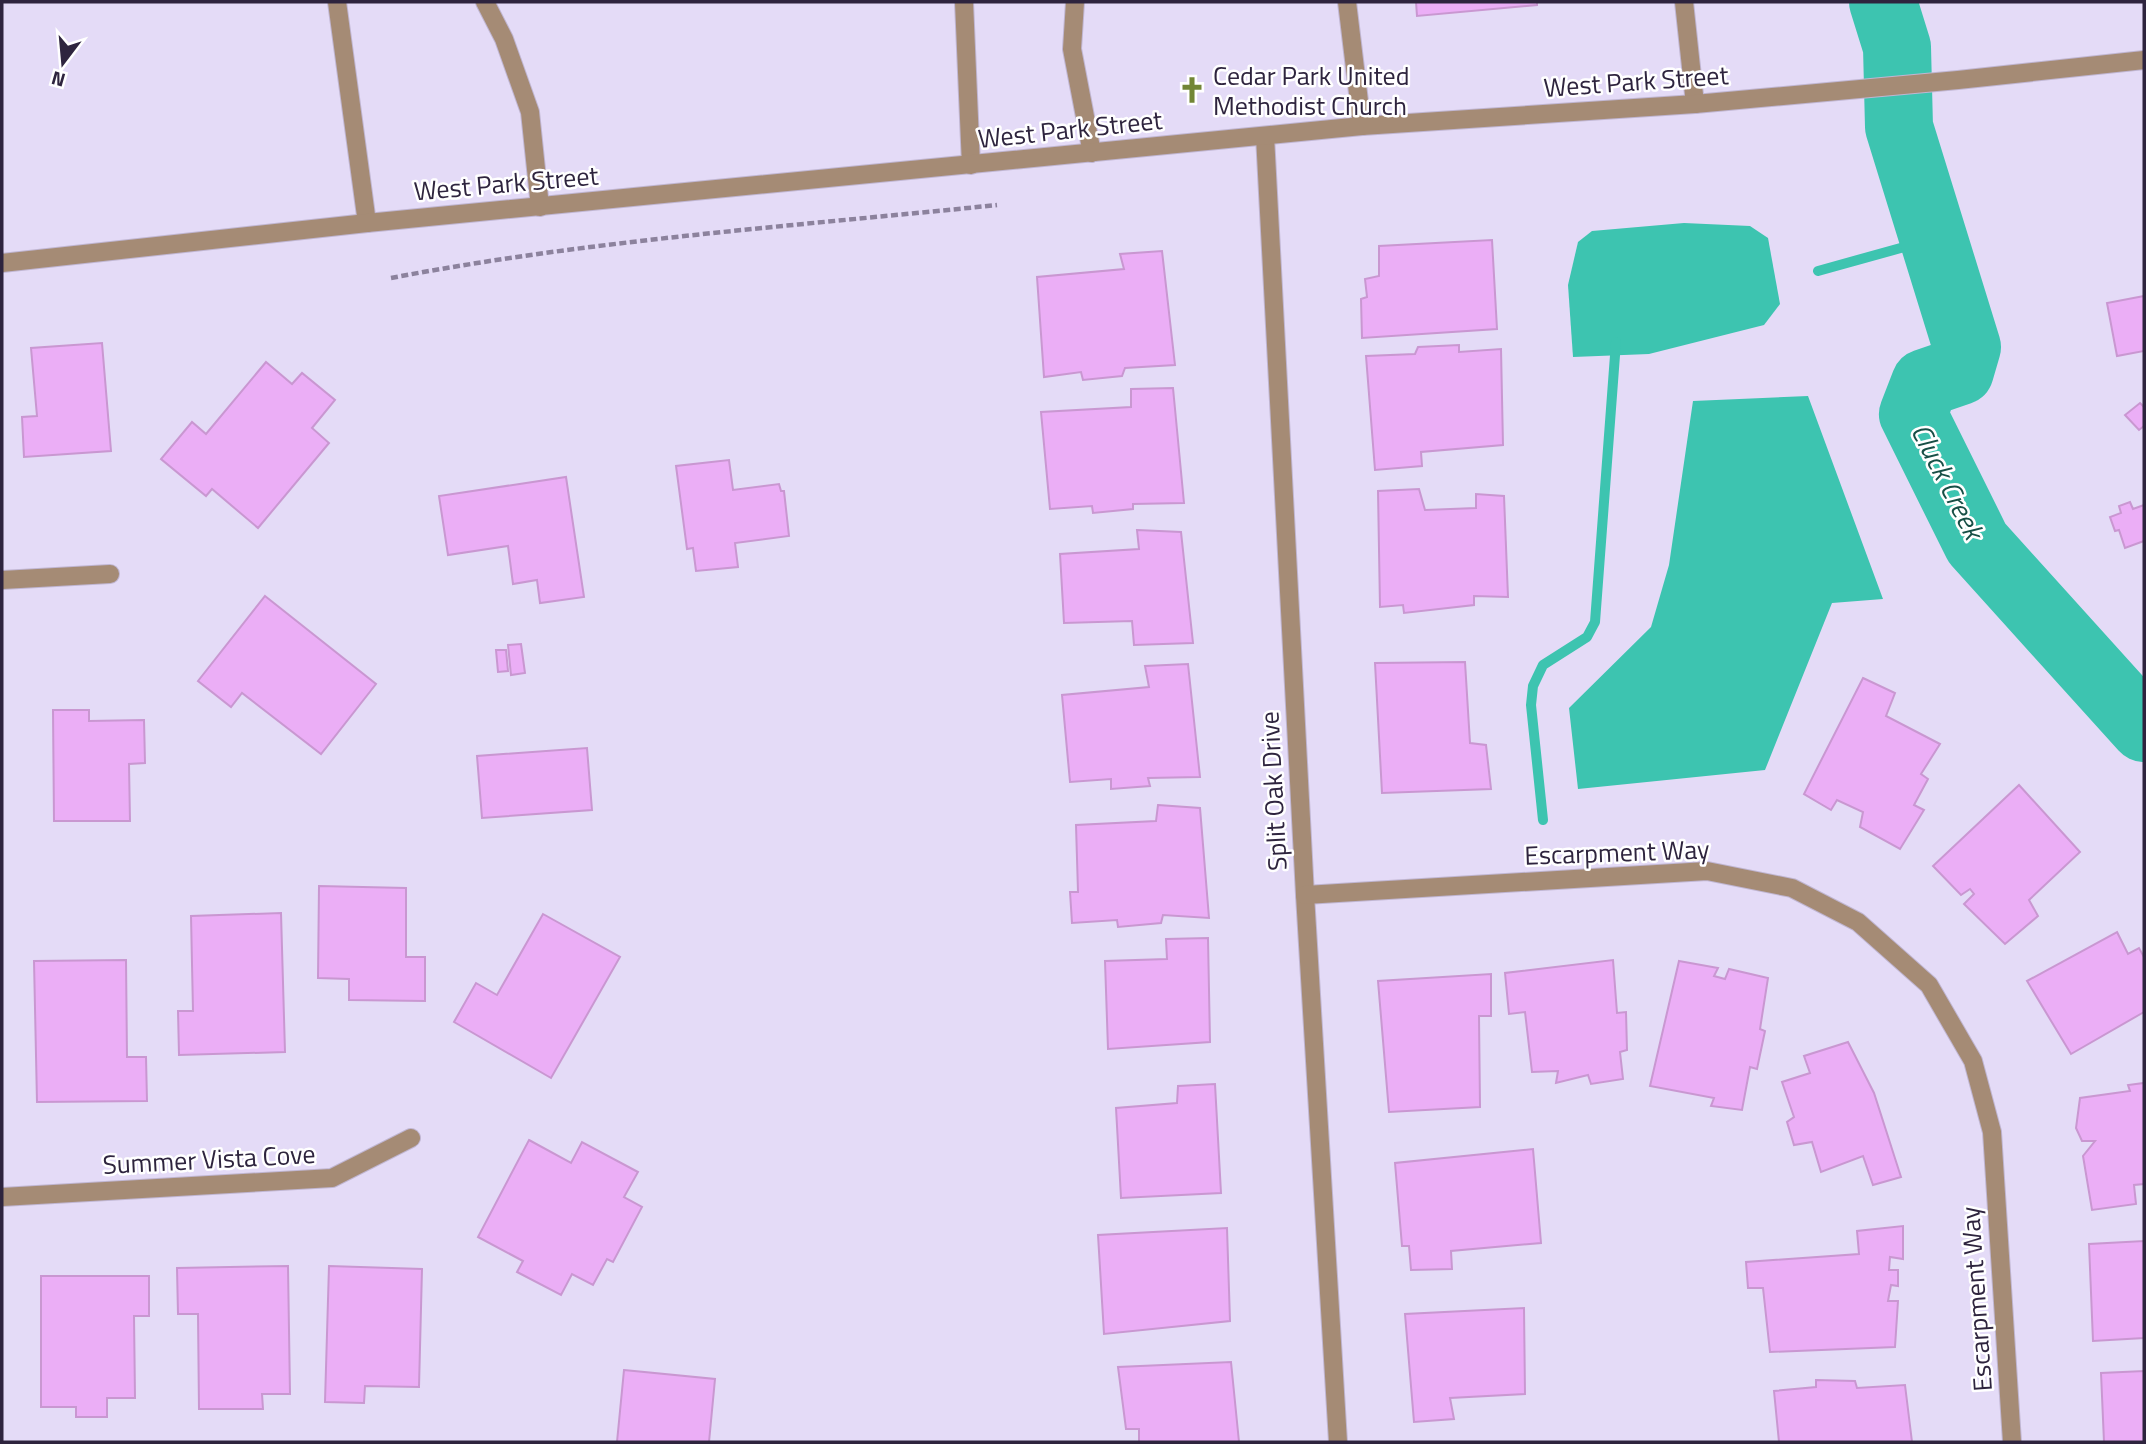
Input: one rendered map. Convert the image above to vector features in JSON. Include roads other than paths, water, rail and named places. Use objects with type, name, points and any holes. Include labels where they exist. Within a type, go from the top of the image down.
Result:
[{"type":"street","points":[[337,2],[367,223]]},
{"type":"street","points":[[485,2],[504,39],[530,112],[540,207]]},
{"type":"street","points":[[964,2],[971,165]]},
{"type":"street","points":[[1075,2],[1072,49],[1092,153]]},
{"type":"street","points":[[1347,2],[1362,126]]},
{"type":"street","points":[[1684,2],[1695,104]]},
{"type":"street","name":"West Park Street","points":[[2,263],[367,223],[1362,126],[1695,104],[2144,60]]},
{"type":"street","name":"Split Oak Drive","points":[[1265,136],[1305,895],[1338,1442]]},
{"type":"street","points":[[2,580],[110,574]]},
{"type":"street","name":"Escarpment Way","points":[[1305,895],[1707,871],[1792,888],[1858,922],[1929,985],[1973,1060],[1992,1132],[2012,1442]]},
{"type":"street","name":"Summer Vista Cove","points":[[2,1197],[332,1178],[411,1138]]},
{"type":"waterway","name":"Cluck Creek","points":[[1883,2],[1897,47],[1899,127],[1967,347],[1960,371],[1925,383],[1913,414],[1977,543],[2144,728]]},
{"type":"waterway","points":[[1818,271],[1933,239]]},
{"type":"waterway","points":[[1543,820],[1531,705],[1533,686],[1543,665],[1587,637],[1595,622],[1616,342]]},
{"type":"place","name":"Cedar Park United Methodist Church","points":[[1192,90]]}]
